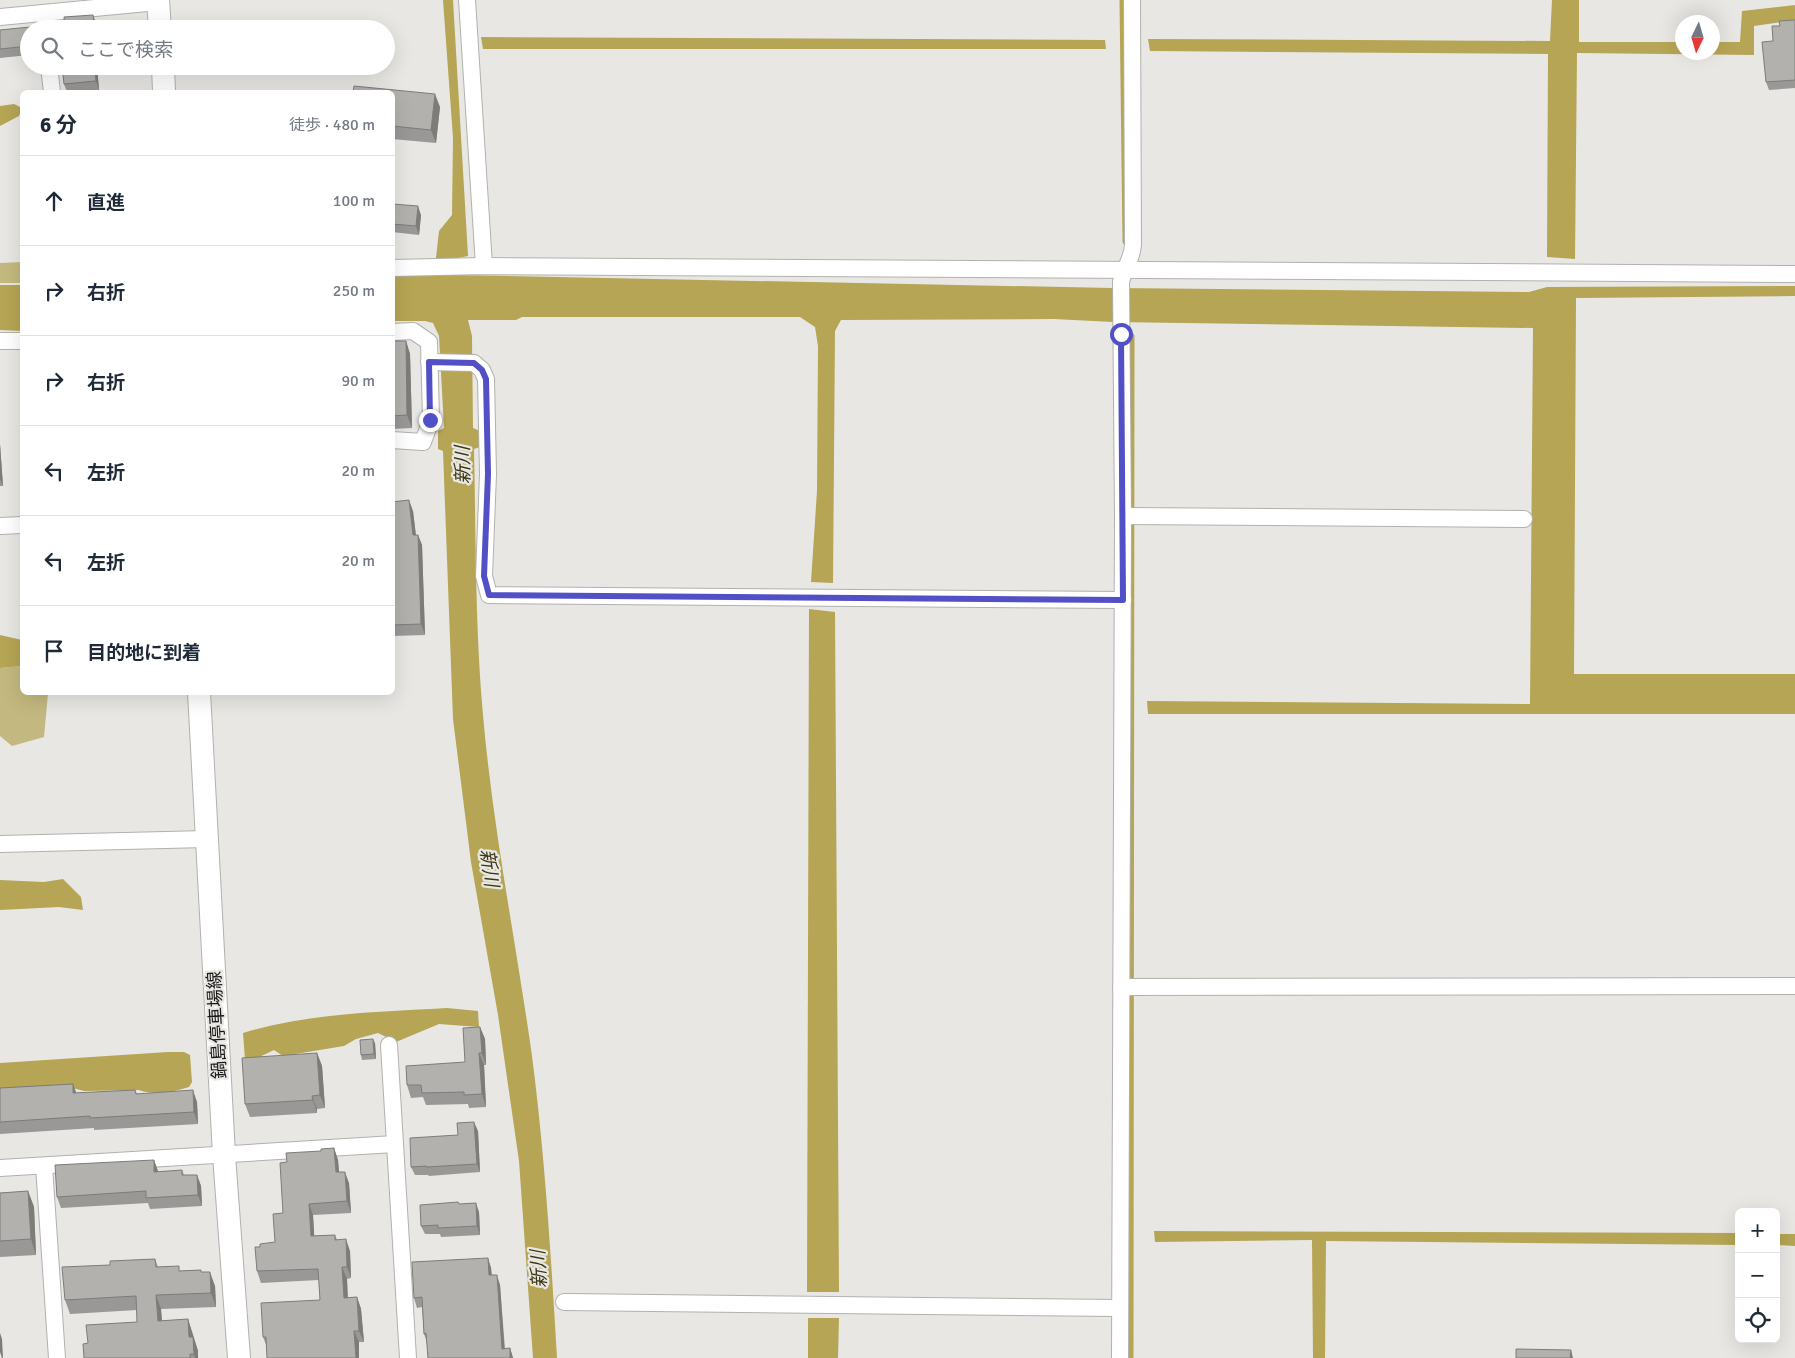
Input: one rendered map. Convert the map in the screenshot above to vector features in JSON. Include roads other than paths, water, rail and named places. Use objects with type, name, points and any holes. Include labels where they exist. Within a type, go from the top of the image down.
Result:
[{"type":"main road","points":[[158,1],[159,20]]},
{"type":"main road","points":[[163,75],[164,90]]},
{"type":"main road","name":"鍋島停車場線","points":[[199,695],[224,1155],[239,1358]]},
{"type":"street","points":[[466,0],[484,266]]},
{"type":"street","points":[[1120,1358],[1123,600],[1129,516],[1121,334],[1122,276],[1132,258],[1133,245],[1132,0]]},
{"type":"street","points":[[52,20],[158,1]]},
{"type":"street","points":[[0,17],[34,20]]},
{"type":"street","points":[[51,75],[52,90]]},
{"type":"street","points":[[395,268],[484,266],[1122,276],[1795,274]]},
{"type":"street","points":[[395,332],[413,331],[429,342],[433,362],[430,420],[423,442],[395,440]]},
{"type":"street","points":[[0,341],[20,341]]},
{"type":"street","points":[[433,362],[474,363],[482,370],[486,379],[488,474],[484,576],[489,595],[1123,600]]},
{"type":"street","points":[[1129,516],[1524,518]]},
{"type":"street","points":[[0,526],[20,525]]},
{"type":"street","points":[[0,844],[207,839]]},
{"type":"street","points":[[1121,987],[1795,986]]},
{"type":"street","points":[[389,1046],[408,1358]]},
{"type":"street","points":[[0,1168],[395,1144]]},
{"type":"street","points":[[44,1166],[57,1358]]},
{"type":"street","points":[[564,1302],[1120,1308]]},
{"type":"water","points":[[443,0],[453,0],[468,256],[453,259],[436,258],[439,231],[452,215],[453,138]]},
{"type":"water","points":[[1552,0],[1579,0],[1579,42],[1675,42],[1675,54],[1577,53],[1575,259],[1547,257],[1548,54],[1150,51],[1148,39],[1550,41]]},
{"type":"water","points":[[1795,5],[1795,20],[1754,26],[1754,55],[1720,55],[1720,42],[1740,42],[1742,11]]},
{"type":"water","points":[[481,37],[1105,40],[1106,49],[483,49]]},
{"type":"water","points":[[14,104],[20,107],[19,116],[0,126],[0,106]]},
{"type":"water","name":"新川","points":[[453,275],[1113,288],[1529,292],[1547,287],[1795,286],[1795,296],[1576,298],[1574,674],[1795,674],[1795,714],[1148,714],[1147,701],[1530,704],[1533,328],[1113,322],[1054,319],[841,320],[835,331],[833,583],[811,582],[817,491],[818,346],[815,327],[800,317],[522,317],[516,320],[468,320],[472,336],[473,428],[480,431],[480,447],[474,449],[480,682],[487,758],[537,1094],[557,1358],[533,1358],[519,1161],[498,1015],[471,862],[453,719],[443,451],[438,449],[438,431],[444,428],[439,336],[433,323],[425,321],[395,321],[395,276]]},
{"type":"water","points":[[0,285],[20,285],[20,331],[0,330]]},
{"type":"water","points":[[809,609],[835,612],[839,1292],[807,1292]]},
{"type":"water","points":[[0,635],[20,640],[20,666],[0,668]]},
{"type":"water","points":[[63,879],[81,897],[83,910],[59,907],[0,910],[0,880],[44,882]]},
{"type":"water","points":[[447,1008],[478,1011],[479,1027],[439,1024],[396,1042],[378,1033],[356,1039],[344,1046],[283,1056],[274,1050],[251,1061],[245,1060],[243,1033],[268,1026],[344,1014]]},
{"type":"water","points":[[184,1052],[190,1055],[192,1082],[189,1087],[158,1093],[139,1090],[84,1091],[61,1085],[0,1090],[0,1063]]},
{"type":"water","points":[[1154,1231],[1735,1233],[1735,1245],[1326,1241],[1325,1358],[1313,1358],[1312,1240],[1155,1242]]},
{"type":"water","points":[[1780,1234],[1795,1234],[1795,1246],[1780,1245]]},
{"type":"water","points":[[808,1318],[839,1318],[838,1358],[808,1358]]},
{"type":"waterway","points":[[1122,0],[1125,242]]},
{"type":"waterway","points":[[1131,1358],[1132,336]]}]
